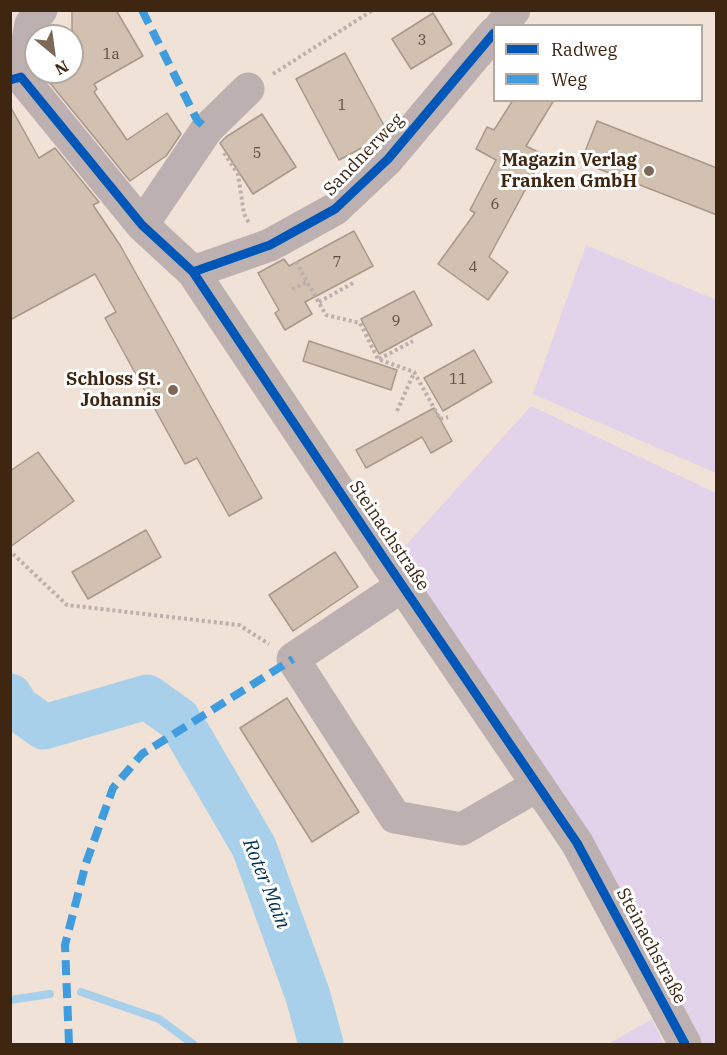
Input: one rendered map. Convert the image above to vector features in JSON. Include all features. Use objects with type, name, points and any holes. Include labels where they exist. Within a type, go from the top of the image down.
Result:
[{"type":"street","points":[[16,79],[31,24],[41,10]]},
{"type":"street","points":[[503,24],[514,10]]},
{"type":"street","name":"Sandnerweg","points":[[193,272],[260,249],[335,209],[388,159],[493,35]]},
{"type":"street","name":"Steinachstraße","points":[[16,79],[142,225],[193,272],[577,843],[685,1044]]},
{"type":"street","points":[[142,225],[207,129],[248,90]]},
{"type":"street","points":[[402,586],[293,659],[395,817],[462,829],[538,785]]},
{"type":"path","points":[[248,90],[373,10]]},
{"type":"path","points":[[207,129],[238,174],[244,214],[260,249]]},
{"type":"path","points":[[292,289],[307,282],[326,315],[360,323],[378,359],[414,372],[440,419],[448,417]]},
{"type":"path","points":[[319,302],[353,283]]},
{"type":"path","points":[[378,359],[413,341]]},
{"type":"path","points":[[398,411],[414,372]]},
{"type":"path","points":[[13,554],[67,605],[239,625],[293,659]]},
{"type":"shaded area","points":[[586,245],[716,300],[716,473],[533,394]]},
{"type":"shaded area","points":[[531,406],[716,493],[716,1044],[697,1044],[399,553]]},
{"type":"shaded area","points":[[652,1019],[664,1044],[608,1044]]},
{"type":"building","points":[[72,10],[116,10],[143,56],[94,84],[97,89],[94,92],[127,140],[167,113],[181,134],[166,156],[130,181],[51,84],[84,84],[84,24],[72,24]]},
{"type":"building","points":[[433,13],[452,44],[411,69],[392,39]]},
{"type":"building","points":[[345,53],[387,131],[382,137],[339,160],[296,79]]},
{"type":"building","points":[[512,102],[553,102],[526,146],[544,155],[489,257],[508,272],[488,300],[438,264],[475,213],[470,210],[496,160],[476,149],[487,127],[494,130]]},
{"type":"building","points":[[10,106],[39,158],[55,148],[99,202],[93,205],[120,245],[262,498],[229,516],[197,458],[185,464],[105,318],[116,312],[95,274],[10,320]]},
{"type":"building","points":[[262,114],[296,167],[253,194],[220,143]]},
{"type":"building","points":[[597,121],[717,168],[717,215],[581,162]]},
{"type":"building","points":[[354,231],[373,266],[305,302],[312,314],[285,330],[275,313],[279,310],[258,273],[284,259],[289,266]]},
{"type":"building","points":[[414,291],[432,325],[379,354],[361,319]]},
{"type":"building","points":[[309,341],[397,370],[391,390],[303,361]]},
{"type":"building","points":[[474,350],[492,382],[443,411],[424,378]]},
{"type":"building","points":[[434,408],[452,441],[431,453],[422,437],[366,468],[356,450]]},
{"type":"building","points":[[38,452],[74,501],[10,547],[10,471]]},
{"type":"building","points":[[146,530],[161,557],[88,599],[72,572]]},
{"type":"building","points":[[335,552],[358,587],[293,631],[269,595]]},
{"type":"building","points":[[287,698],[359,812],[312,842],[240,728]]},
{"type":"waterway","name":"Roter Main","points":[[10,696],[17,708],[44,727],[147,697],[178,719]]},
{"type":"waterway","name":"Roter Main","points":[[188,734],[254,847],[308,996],[321,1044]]},
{"type":"waterway","points":[[81,992],[159,1019],[193,1044]]},
{"type":"waterway","points":[[10,1000],[50,994]]},
{"type":"marked path","points":[[142,10],[197,120],[207,129]]},
{"type":"marked path","points":[[69,1044],[65,945],[86,863],[113,788],[142,754],[293,659]]},
{"type":"cycle path","points":[[193,272],[270,245],[335,209],[388,159],[493,34]]},
{"type":"cycle path","points":[[10,80],[21,77],[142,225],[193,272],[577,843],[685,1044]]},
{"type":"place","name":"Magazin Verlag Franken GmbH","points":[[649,171]]},
{"type":"place","name":"Schloss St. Johannis","points":[[173,390]]}]
